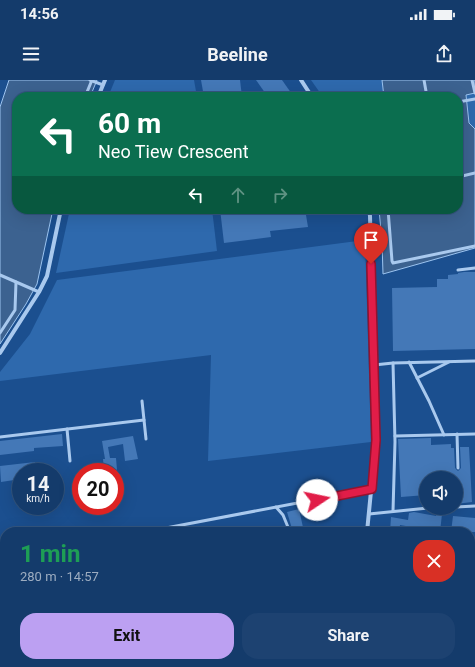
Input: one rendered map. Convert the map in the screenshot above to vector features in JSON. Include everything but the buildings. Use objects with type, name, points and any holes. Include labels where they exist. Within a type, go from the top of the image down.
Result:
[{"type":"street","points":[[100,92],[105,80]]},
{"type":"street","points":[[301,80],[309,92]]},
{"type":"street","points":[[0,353],[39,292],[47,276],[60,214]]},
{"type":"street","points":[[368,527],[376,440],[370,214]]},
{"type":"lane","points":[[87,92],[91,80],[103,85]]},
{"type":"lane","points":[[424,80],[426,92]]},
{"type":"lane","points":[[472,80],[475,93]]},
{"type":"lane","points":[[463,101],[475,99]]},
{"type":"lane","points":[[463,176],[475,173]]},
{"type":"lane","points":[[388,214],[393,263],[475,246]]},
{"type":"lane","points":[[458,270],[475,268]]},
{"type":"lane","points":[[0,275],[39,292]]},
{"type":"lane","points":[[0,333],[15,310],[16,282]]},
{"type":"lane","points":[[417,378],[450,361]]},
{"type":"lane","points":[[374,365],[409,362],[475,361]]},
{"type":"lane","points":[[409,362],[444,435]]},
{"type":"lane","points":[[393,363],[395,436],[393,512]]},
{"type":"lane","points":[[142,401],[146,439]]},
{"type":"lane","points":[[0,437],[144,420]]},
{"type":"lane","points":[[67,429],[70,461]]},
{"type":"lane","points":[[457,434],[458,468]]},
{"type":"lane","points":[[395,436],[475,434]]},
{"type":"lane","points":[[176,527],[372,489]]},
{"type":"lane","points":[[463,507],[475,506]]},
{"type":"lane","points":[[276,507],[283,515],[288,527]]},
{"type":"lane","points":[[369,514],[419,509]]},
{"type":"shaded area","points":[[9,80],[97,80],[92,92],[12,92],[12,214],[52,214],[37,284],[0,344],[0,107]]},
{"type":"shaded area","points":[[115,80],[194,80],[196,92],[110,92]]},
{"type":"shaded area","points":[[311,80],[382,80],[383,92],[319,92]]},
{"type":"shaded area","points":[[382,80],[475,80],[475,93],[466,95],[469,123],[475,129],[475,248],[383,274],[379,214],[463,214],[463,92],[383,92]]},
{"type":"shaded area","points":[[475,93],[475,129],[469,123],[466,94]]},
{"type":"shaded area","points":[[69,214],[213,214],[217,251],[56,273]]},
{"type":"shaded area","points":[[365,240],[371,442],[208,461],[211,355],[0,381],[0,372],[30,334],[57,280]]},
{"type":"route","points":[[317,500],[372,489],[376,440],[371,264]]}]
